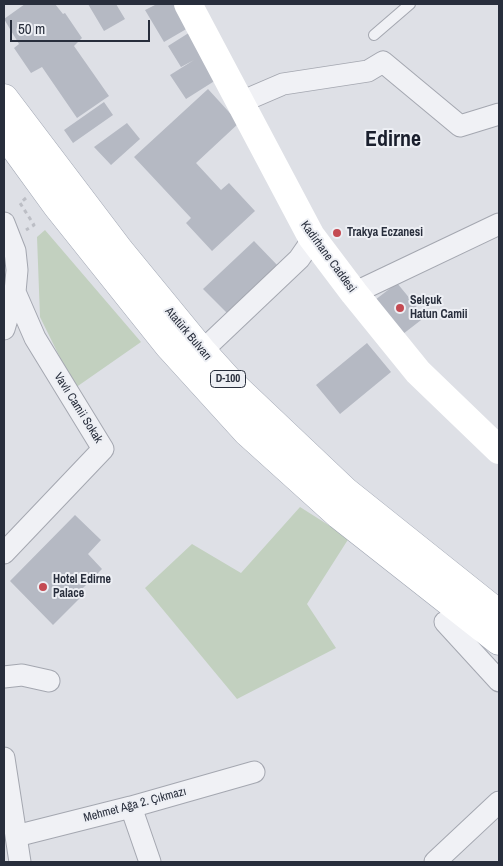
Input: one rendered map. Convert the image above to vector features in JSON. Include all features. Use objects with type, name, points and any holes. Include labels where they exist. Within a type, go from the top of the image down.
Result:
[{"type":"main road","name":"Kadirhane Caddesi","points":[[188,4],[311,236],[354,294],[418,372],[499,450]]},
{"type":"main road","name":"Atatürk Bulvarı","points":[[4,98],[120,251],[202,351],[231,383],[312,462],[345,491],[499,614]]},
{"type":"main road","name":"Atatürk Bulvarı","points":[[4,132],[57,206],[168,345],[226,410],[302,483],[339,515],[499,641]]},
{"type":"street","points":[[240,102],[283,84],[368,71],[383,62],[460,126],[499,114]]},
{"type":"street","points":[[4,223],[15,250],[15,292],[4,329]]},
{"type":"street","points":[[354,294],[499,224]]},
{"type":"street","points":[[202,351],[299,259],[308,246],[311,236]]},
{"type":"street","name":"Vavlı Camii Sokak","points":[[4,553],[103,449],[36,338],[15,292]]},
{"type":"street","points":[[445,622],[499,681]]},
{"type":"street","points":[[4,677],[22,675],[48,681]]},
{"type":"street","points":[[4,758],[20,862]]},
{"type":"street","name":"Mehmet Ağa 2. Çıkmazı","points":[[16,836],[132,807],[254,772]]},
{"type":"street","points":[[435,862],[499,802]]},
{"type":"street","points":[[132,807],[150,862]]},
{"type":"lane","points":[[374,35],[410,4]]},
{"type":"green space","points":[[45,230],[141,342],[75,388],[40,317],[37,237]]},
{"type":"green space","points":[[300,507],[349,538],[307,604],[336,648],[237,699],[145,588],[192,544],[241,573]]},
{"type":"building","points":[[25,4],[55,4],[63,14],[65,13],[82,38],[74,46],[109,96],[77,118],[42,67],[31,73],[14,48],[19,44],[4,19]]},
{"type":"building","points":[[88,4],[116,4],[125,19],[104,31]]},
{"type":"building","points":[[157,4],[183,4],[195,24],[164,42],[145,10]]},
{"type":"building","points":[[195,29],[224,75],[186,99],[170,75],[194,60],[181,67],[168,46]]},
{"type":"building","points":[[208,89],[239,123],[196,163],[221,190],[229,183],[255,211],[212,251],[186,223],[191,218],[134,157]]},
{"type":"building","points":[[104,102],[113,115],[73,143],[64,130]]},
{"type":"building","points":[[127,123],[140,139],[111,165],[94,147]]},
{"type":"building","points":[[254,241],[279,267],[229,315],[203,289]]},
{"type":"building","name":"Selçuk Hatun Camii","points":[[397,283],[425,317],[403,334],[375,300]]},
{"type":"building","points":[[367,343],[391,372],[340,414],[316,385]]},
{"type":"building","points":[[75,515],[101,540],[88,554],[102,569],[78,593],[81,597],[53,625],[10,581]]},
{"type":"place","name":"Trakya Eczanesi","points":[[337,233]]},
{"type":"place","name":"Selçuk Hatun Camii","points":[[400,308]]},
{"type":"place","name":"Hotel Edirne Palace","points":[[43,587]]},
{"type":"district","name":"Edirne","points":[[393,140]]}]
